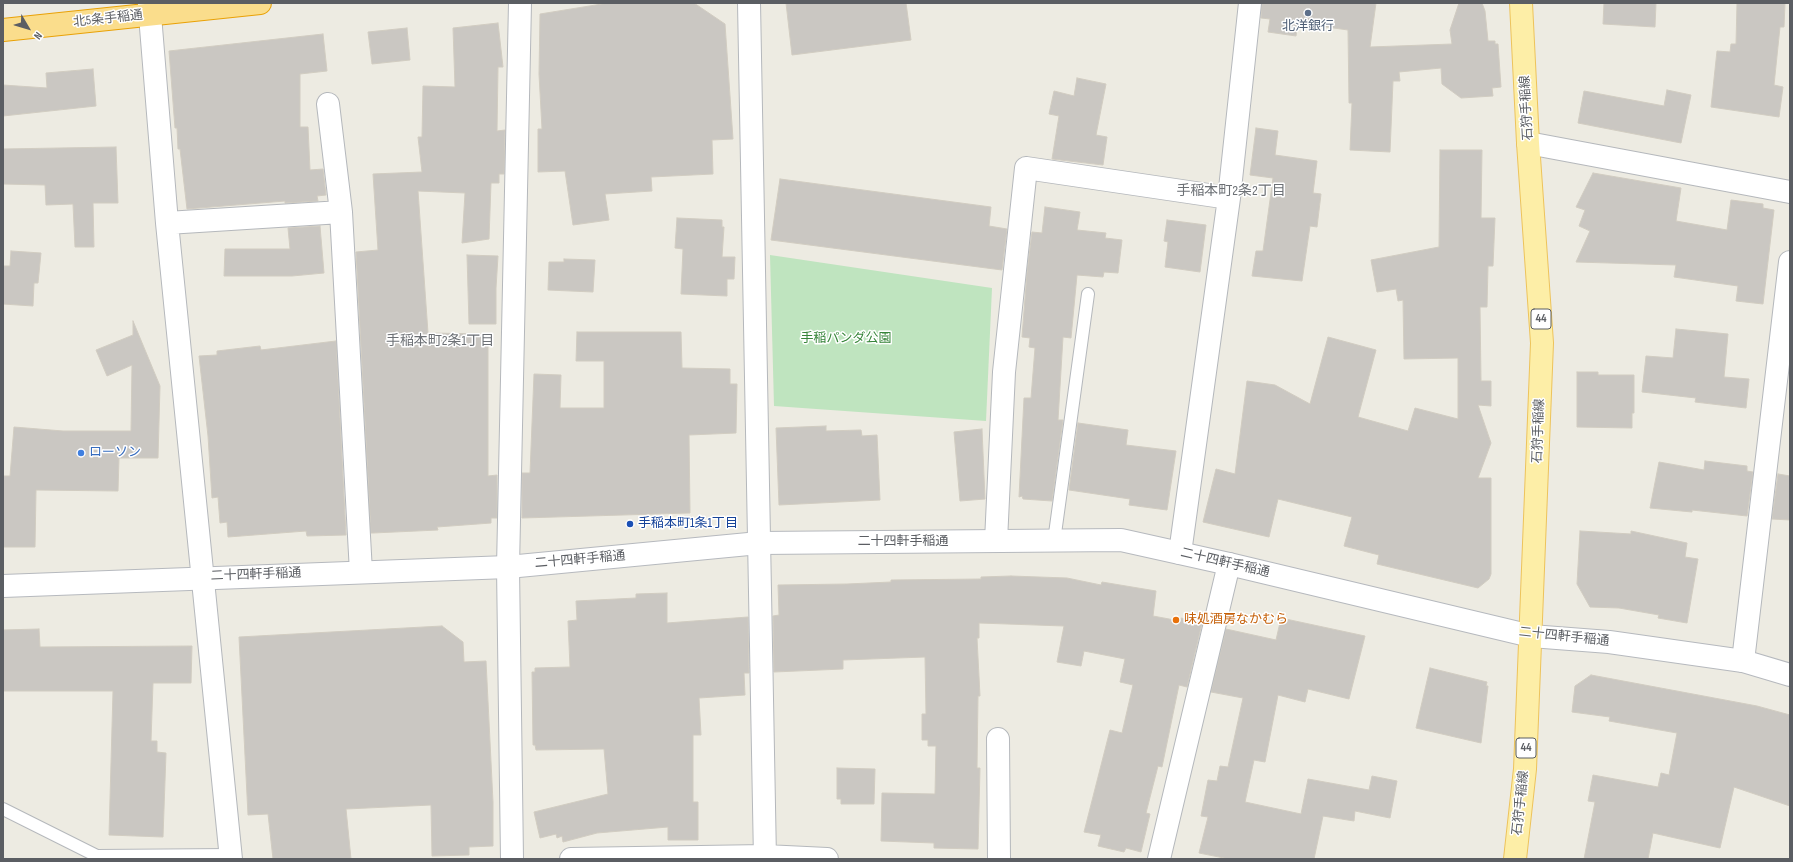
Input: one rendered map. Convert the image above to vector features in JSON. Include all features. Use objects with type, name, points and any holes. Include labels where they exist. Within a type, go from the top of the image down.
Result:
[{"type":"highway","name":"北5条手稲通","points":[[3,30],[150,8],[260,3]]},
{"type":"main road","name":"石狩手稲線","points":[[1515,859],[1524,769],[1531,636],[1542,343],[1528,143],[1521,3]]},
{"type":"street","points":[[512,859],[508,567],[520,3]]},
{"type":"street","points":[[749,3],[765,858]]},
{"type":"street","points":[[1180,553],[1229,198],[1250,3]]},
{"type":"street","points":[[150,8],[166,224],[231,857]]},
{"type":"street","points":[[328,104],[341,212],[361,572]]},
{"type":"street","points":[[1528,143],[1790,192]]},
{"type":"street","points":[[996,541],[1004,372],[1026,168],[1229,198]]},
{"type":"street","points":[[166,224],[341,212]]},
{"type":"street","points":[[1743,661],[1790,262]]},
{"type":"street","name":"二十四軒手稲通","points":[[3,586],[203,577],[508,567],[759,543],[1121,540],[1230,564],[1531,636],[1609,642],[1743,661],[1790,675]]},
{"type":"street","points":[[1159,859],[1230,564]]},
{"type":"street","points":[[998,739],[999,859]]},
{"type":"street","points":[[570,859],[827,859]]},
{"type":"lane","points":[[1054,540],[1088,294]]},
{"type":"lane","points":[[3,810],[96,856],[231,857]]},
{"type":"green space","name":"手稲パンダ公園","points":[[770,255],[992,288],[986,421],[774,406]]},
{"type":"building","points":[[608,3],[694,3],[725,24],[733,139],[712,140],[713,174],[651,177],[652,191],[605,194],[609,220],[573,225],[565,171],[538,172],[538,129],[542,129],[539,74],[540,14]]},
{"type":"building","points":[[786,3],[906,3],[911,40],[792,55]]},
{"type":"building","points":[[1262,3],[1376,3],[1370,47],[1452,44],[1450,30],[1459,3],[1482,3],[1485,11],[1488,41],[1495,41],[1495,44],[1498,44],[1501,87],[1492,88],[1493,96],[1461,98],[1442,84],[1441,68],[1399,72],[1400,81],[1393,81],[1390,152],[1350,150],[1352,103],[1349,103],[1348,30],[1298,23],[1296,36],[1268,32],[1270,19],[1261,18]]},
{"type":"building","points":[[1604,3],[1656,3],[1655,27],[1603,24]]},
{"type":"building","points":[[1737,3],[1785,3],[1784,27],[1780,27],[1774,85],[1783,87],[1779,117],[1711,107],[1717,51],[1730,52],[1731,44],[1736,44]]},
{"type":"building","points":[[498,23],[503,67],[498,67],[497,131],[505,130],[504,174],[499,174],[499,183],[491,183],[489,239],[462,243],[465,193],[418,191],[428,333],[488,334],[488,476],[497,475],[497,518],[491,518],[491,523],[437,527],[438,530],[371,533],[356,252],[378,250],[373,174],[422,172],[418,137],[422,137],[423,86],[455,87],[453,28]]},
{"type":"building","points":[[407,28],[410,60],[372,64],[368,32]]},
{"type":"building","points":[[323,34],[327,71],[300,74],[300,127],[308,127],[310,170],[323,169],[326,195],[317,196],[318,201],[285,203],[285,201],[187,209],[180,149],[178,149],[177,128],[175,128],[169,51]]},
{"type":"building","points":[[93,69],[96,106],[3,116],[3,85],[47,88],[46,73]]},
{"type":"building","points":[[1077,78],[1106,84],[1096,135],[1107,137],[1103,165],[1052,159],[1059,116],[1049,114],[1054,91],[1074,96]]},
{"type":"building","points":[[1667,90],[1691,95],[1681,143],[1578,123],[1584,91],[1664,106]]},
{"type":"building","points":[[1256,128],[1278,131],[1275,155],[1317,161],[1313,193],[1321,194],[1317,227],[1310,226],[1302,281],[1252,276],[1256,251],[1263,251],[1273,178],[1250,175]]},
{"type":"building","points":[[116,147],[118,203],[93,203],[94,247],[75,247],[73,204],[46,205],[45,185],[3,184],[3,149]]},
{"type":"building","points":[[1440,150],[1482,150],[1481,218],[1495,218],[1493,266],[1488,266],[1487,307],[1480,307],[1481,381],[1491,381],[1491,406],[1478,405],[1491,443],[1478,478],[1491,478],[1491,574],[1489,579],[1478,588],[1377,564],[1379,555],[1344,546],[1352,517],[1278,499],[1269,537],[1203,522],[1216,469],[1235,474],[1247,381],[1275,385],[1310,404],[1328,337],[1376,350],[1358,417],[1408,431],[1415,408],[1458,419],[1458,358],[1404,359],[1403,300],[1398,301],[1396,289],[1377,292],[1371,260],[1439,247]]},
{"type":"building","points":[[1593,173],[1681,188],[1676,221],[1727,230],[1731,200],[1763,204],[1763,208],[1774,210],[1763,304],[1736,301],[1738,286],[1674,277],[1676,265],[1576,262],[1590,231],[1579,226],[1585,210],[1576,207]]},
{"type":"building","points":[[780,179],[991,207],[989,226],[1007,229],[1002,270],[771,240]]},
{"type":"building","points":[[1045,207],[1080,212],[1077,230],[1106,233],[1105,238],[1122,240],[1118,273],[1104,272],[1103,277],[1077,275],[1071,338],[1063,337],[1058,420],[1063,420],[1052,501],[1023,499],[1022,496],[1019,497],[1024,398],[1031,398],[1035,348],[1029,347],[1030,338],[1022,337],[1027,273],[1032,232],[1042,233]]},
{"type":"building","points":[[677,218],[722,220],[722,227],[724,227],[722,257],[735,257],[734,279],[727,279],[727,296],[681,294],[683,249],[675,248]]},
{"type":"building","points":[[1167,220],[1206,225],[1200,272],[1165,267],[1168,242],[1164,241]]},
{"type":"building","points":[[320,226],[324,273],[292,276],[224,276],[225,249],[290,249],[288,228]]},
{"type":"building","points":[[11,251],[41,253],[38,283],[34,283],[33,306],[3,304],[3,266],[10,266]]},
{"type":"building","points":[[467,255],[498,256],[496,324],[469,324]]},
{"type":"building","points":[[564,259],[595,260],[593,292],[548,290],[549,262],[564,262]]},
{"type":"building","points":[[133,321],[160,386],[158,458],[119,458],[118,491],[36,490],[35,547],[3,547],[3,476],[10,476],[14,427],[63,431],[131,431],[132,365],[107,376],[96,350],[133,335]]},
{"type":"building","points":[[1676,329],[1728,334],[1724,377],[1749,379],[1746,408],[1695,402],[1696,398],[1642,392],[1646,356],[1673,358]]},
{"type":"building","points":[[577,332],[681,332],[682,368],[730,369],[730,384],[737,384],[736,433],[689,435],[690,513],[522,518],[522,473],[530,473],[534,374],[561,375],[560,408],[604,408],[604,361],[576,361]]},
{"type":"building","points":[[336,341],[346,535],[307,536],[306,531],[228,537],[227,522],[220,523],[218,497],[212,498],[208,436],[199,356],[217,355],[217,351],[260,346],[261,350]]},
{"type":"building","points":[[1577,372],[1598,372],[1598,375],[1634,375],[1634,413],[1632,413],[1632,428],[1577,427]]},
{"type":"building","points":[[1078,423],[1128,430],[1126,445],[1176,451],[1167,510],[1129,505],[1130,499],[1069,490]]},
{"type":"building","points":[[826,426],[826,431],[861,430],[862,436],[877,435],[880,500],[779,505],[776,428]]},
{"type":"building","points":[[982,429],[985,499],[960,501],[954,432]]},
{"type":"building","points":[[1705,461],[1747,466],[1747,471],[1753,472],[1747,516],[1692,510],[1692,512],[1650,508],[1659,462],[1704,470]]},
{"type":"building","points":[[1778,474],[1790,476],[1790,520],[1772,519]]},
{"type":"building","points":[[1580,531],[1631,534],[1631,531],[1687,543],[1685,557],[1698,559],[1687,623],[1658,618],[1659,615],[1619,608],[1590,607],[1577,584]]},
{"type":"building","points":[[1011,576],[1067,578],[1101,585],[1102,582],[1156,591],[1153,616],[1180,621],[1181,618],[1202,623],[1187,687],[1179,685],[1162,767],[1158,766],[1146,813],[1150,814],[1141,852],[1126,848],[1124,852],[1098,846],[1101,835],[1084,832],[1110,730],[1122,733],[1133,685],[1120,682],[1125,659],[1084,651],[1081,666],[1057,662],[1064,626],[979,623],[979,638],[977,638],[980,696],[978,696],[977,768],[980,768],[978,849],[934,848],[934,843],[881,841],[882,793],[935,794],[936,746],[928,746],[928,740],[922,740],[922,714],[926,714],[925,657],[843,660],[843,669],[774,672],[773,616],[779,615],[778,585],[847,584],[891,582],[891,580],[981,579],[981,577]]},
{"type":"building","points":[[667,593],[667,623],[748,617],[749,673],[744,673],[745,695],[699,698],[701,735],[693,735],[693,802],[698,802],[698,840],[668,840],[668,827],[597,833],[563,842],[562,836],[557,838],[556,834],[540,838],[534,812],[608,794],[604,749],[536,750],[535,745],[533,745],[532,672],[535,672],[535,668],[570,667],[568,621],[577,620],[576,601],[636,598],[636,594]]},
{"type":"building","points":[[1281,618],[1365,636],[1349,699],[1308,689],[1305,702],[1278,695],[1265,762],[1254,760],[1245,802],[1301,814],[1308,779],[1369,790],[1372,776],[1397,781],[1390,818],[1355,811],[1354,821],[1323,816],[1314,859],[1229,859],[1199,853],[1208,817],[1201,816],[1208,780],[1217,781],[1220,766],[1228,767],[1243,698],[1211,692],[1226,629],[1276,640]]},
{"type":"building","points":[[442,626],[463,642],[464,662],[486,661],[493,802],[493,846],[469,847],[469,855],[432,856],[431,805],[346,809],[351,859],[273,859],[268,814],[248,815],[239,637]]},
{"type":"building","points":[[39,629],[40,647],[192,646],[191,683],[153,683],[151,741],[157,741],[157,752],[166,753],[163,837],[109,835],[113,691],[3,691],[3,630]]},
{"type":"building","points":[[1430,668],[1487,682],[1486,686],[1488,686],[1481,743],[1416,728]]},
{"type":"building","points":[[1591,675],[1757,706],[1790,715],[1790,806],[1734,787],[1720,848],[1653,833],[1648,859],[1584,859],[1595,802],[1588,801],[1593,775],[1658,787],[1661,773],[1669,775],[1677,733],[1609,721],[1610,717],[1572,712],[1575,686]]},
{"type":"building","points":[[837,768],[875,769],[874,804],[841,804],[841,799],[837,799]]},
{"type":"place","name":"北洋銀行","points":[[1308,13]]},
{"type":"place","name":"ローソン","points":[[81,453]]},
{"type":"place","name":"手稲本町1条1丁目","points":[[630,524]]},
{"type":"place","name":"味処酒房なかむら","points":[[1176,620]]},
{"type":"district","name":"手稲本町2条2丁目","points":[[1231,191]]},
{"type":"district","name":"手稲本町2条1丁目","points":[[440,341]]}]
